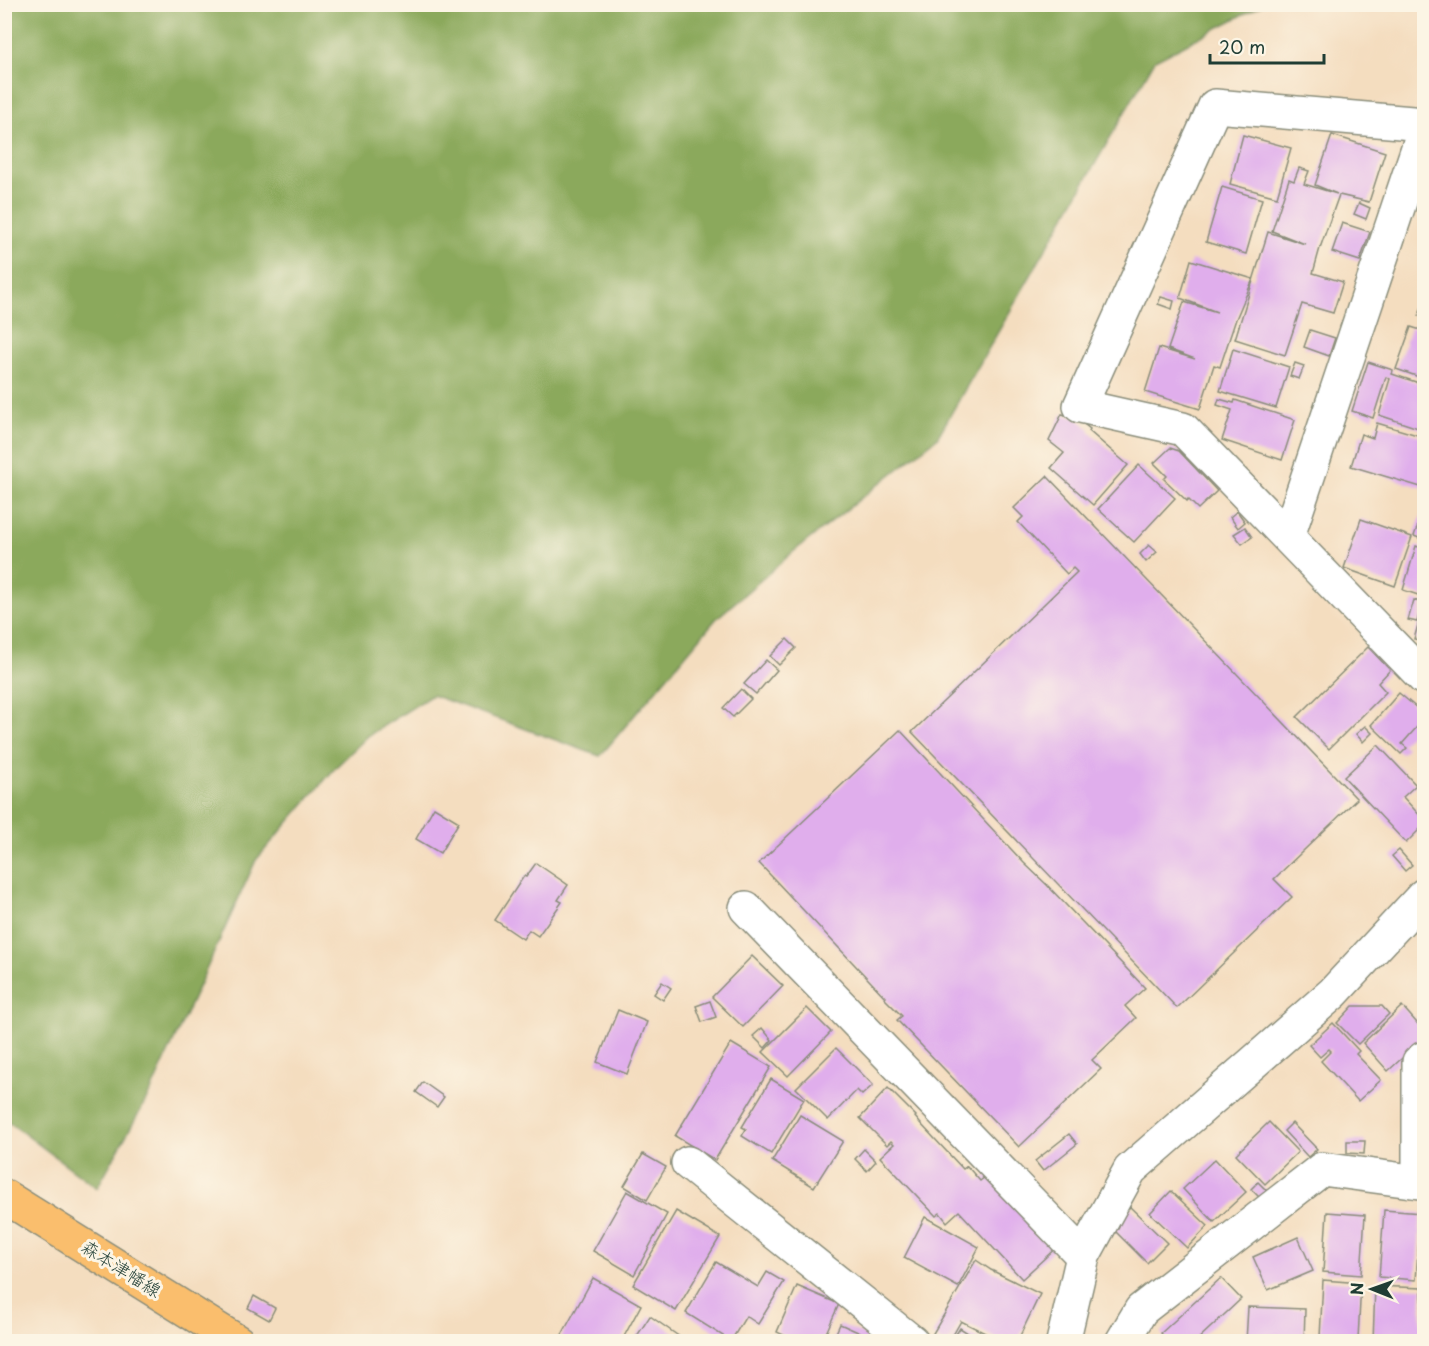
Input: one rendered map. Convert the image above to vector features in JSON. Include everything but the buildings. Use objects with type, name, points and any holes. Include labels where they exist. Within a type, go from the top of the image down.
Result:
[{"type":"main road","name":"森本津幡線","points":[[4,1196],[238,1341]]},
{"type":"street","points":[[1425,124],[1215,106],[1080,406],[1183,429],[1425,678]]},
{"type":"street","points":[[1288,536],[1425,130]]},
{"type":"street","points":[[1063,1341],[1083,1256],[1130,1170],[1333,993],[1425,895]]},
{"type":"street","points":[[746,908],[1083,1256]]},
{"type":"street","points":[[1122,1341],[1141,1310],[1322,1170],[1422,1182],[1419,1062],[1425,1058]]},
{"type":"street","points":[[688,1164],[912,1341]]},
{"type":"green space","points":[[5,4],[1262,5],[1155,60],[937,438],[793,552],[717,618],[600,756],[432,695],[369,735],[336,767],[256,860],[151,1091],[97,1188],[5,1119]]}]
